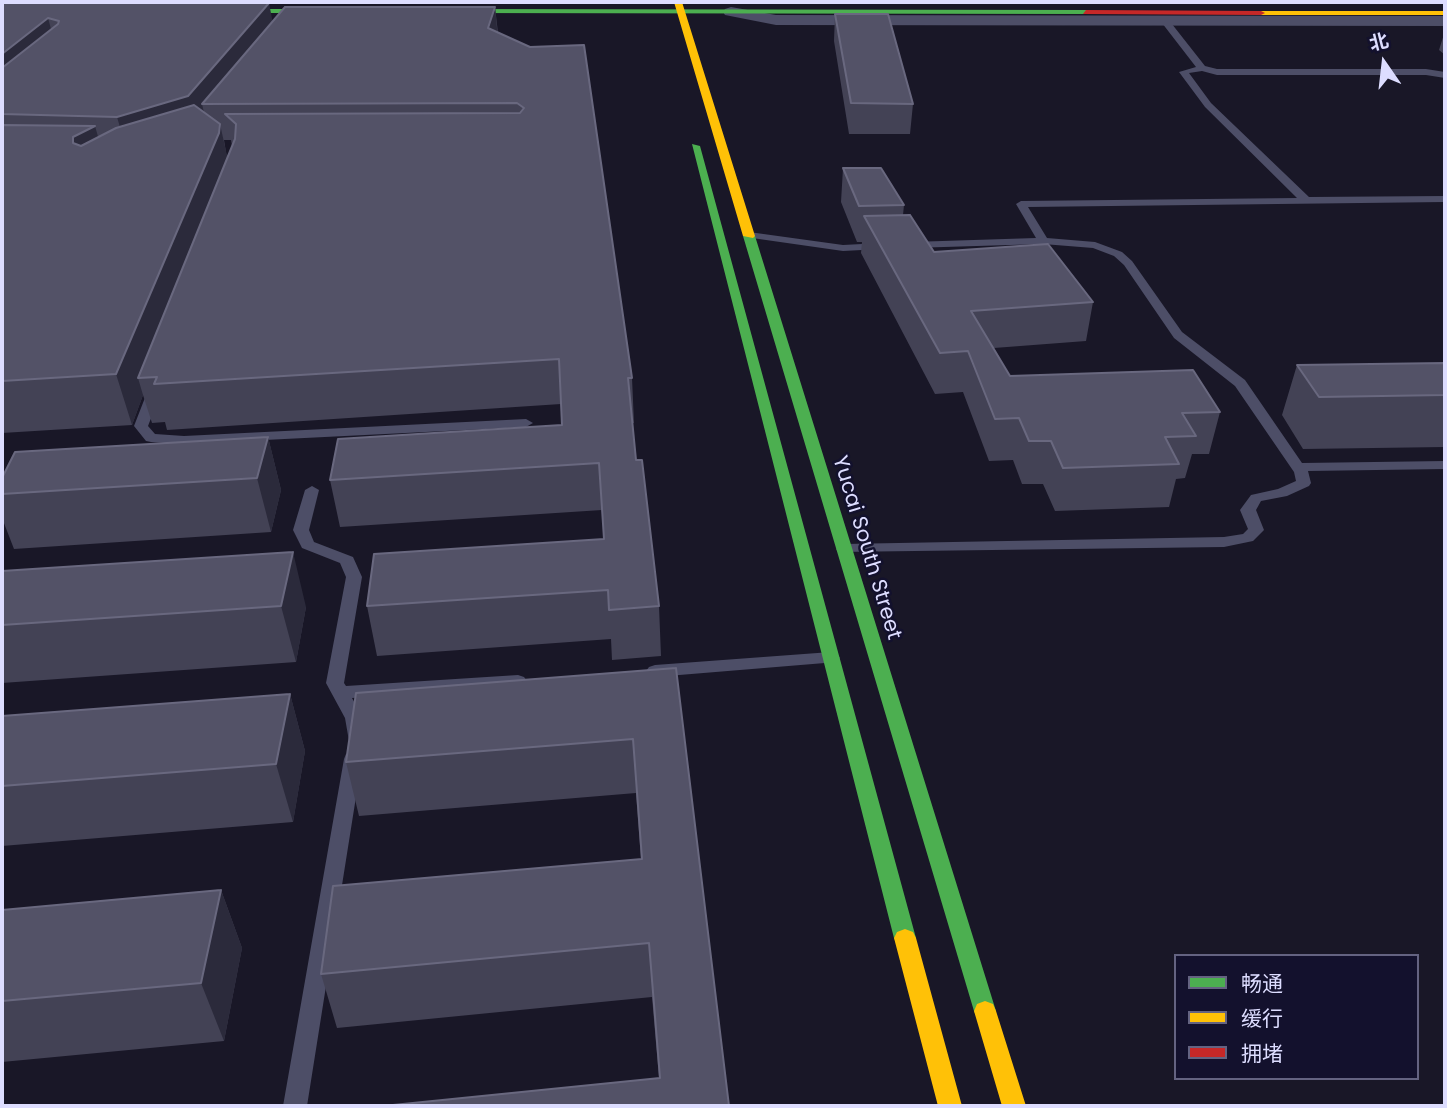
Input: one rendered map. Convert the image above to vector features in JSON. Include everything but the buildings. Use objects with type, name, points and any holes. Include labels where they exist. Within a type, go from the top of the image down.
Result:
[{"type":"main road","points":[[145,2],[451,2],[659,10]]},
{"type":"main road","points":[[126,11],[302,16],[659,10],[679,5],[1445,3]]},
{"type":"main road","points":[[679,5],[731,12],[1445,13]]},
{"type":"main road","name":"Yucai South Street","points":[[679,5],[1014,1106]]},
{"type":"main road","points":[[692,133],[950,1106]]},
{"type":"street","points":[[731,12],[776,20],[1445,22]]},
{"type":"lane","points":[[1165,21],[1202,68]]},
{"type":"lane","points":[[1306,200],[1208,105],[1183,72],[1202,68],[1217,72],[1426,72],[1445,75]]},
{"type":"lane","points":[[1043,241],[1021,204],[1445,199]]},
{"type":"lane","points":[[749,235],[843,248],[1043,241],[1095,245],[1118,254],[1128,263],[1178,335],[1240,383],[1298,467],[1304,483],[1282,493],[1256,498],[1248,510],[1256,530],[1248,538],[1224,542],[844,549]]},
{"type":"lane","points":[[160,376],[141,426],[151,438],[184,440],[526,424]]},
{"type":"lane","points":[[1298,467],[1445,465]]},
{"type":"lane","points":[[295,1106],[356,741],[354,718],[335,683],[354,577],[348,560],[307,545],[301,530],[312,490]]},
{"type":"lane","points":[[640,672],[831,658]]},
{"type":"lane","points":[[339,694],[530,680]]},
{"type":"traffic: fast","points":[[145,2],[243,2]]},
{"type":"traffic: fast","points":[[217,11],[332,11]]},
{"type":"traffic: fast","points":[[445,11],[1086,12]]},
{"type":"traffic: fast","points":[[695,146],[905,938]]},
{"type":"traffic: fast","points":[[749,236],[985,1011]]},
{"type":"traffic: slow","points":[[678,2],[749,236]]},
{"type":"traffic: slow","points":[[1261,13],[1445,13]]},
{"type":"traffic: slow","points":[[905,938],[950,1106]]},
{"type":"traffic: slow","points":[[985,1011],[1014,1106]]},
{"type":"traffic: jam","points":[[306,2],[470,2]]},
{"type":"traffic: jam","points":[[1086,12],[1261,13]]}]
